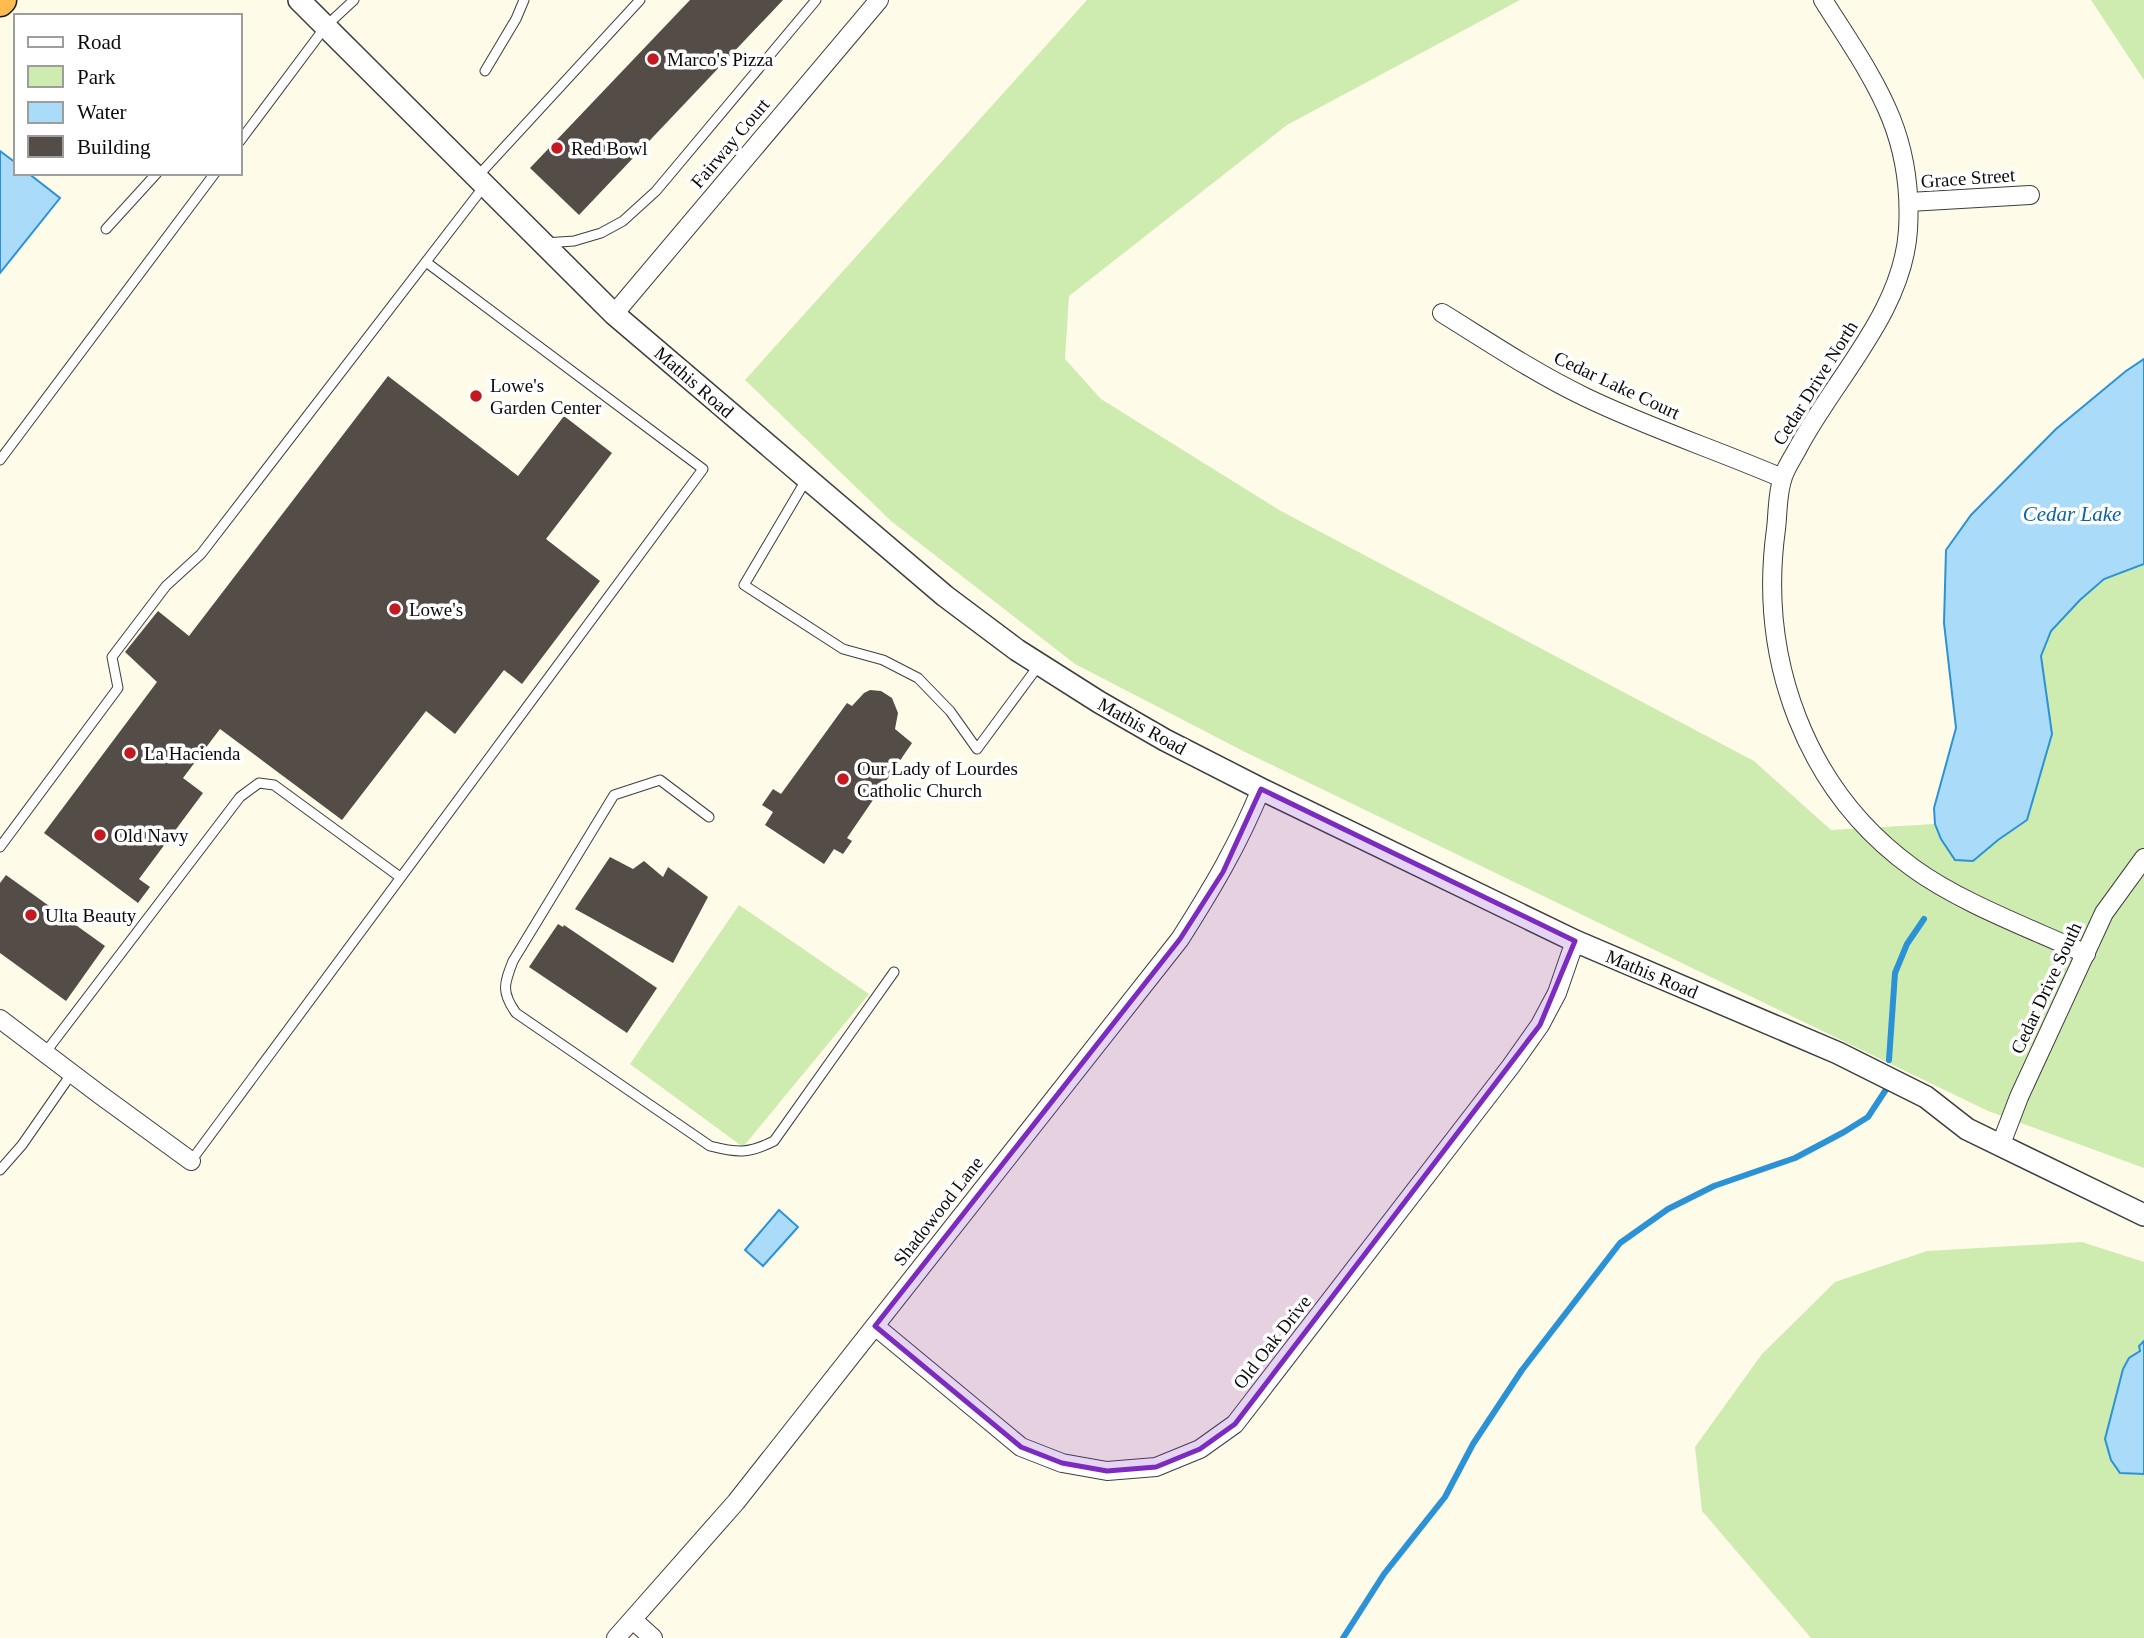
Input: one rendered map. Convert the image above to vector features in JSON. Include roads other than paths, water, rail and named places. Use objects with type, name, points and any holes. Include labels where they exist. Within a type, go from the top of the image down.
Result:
[{"type":"street","name":"Mathis Road","points":[[299,0],[614,314],[945,596],[1040,664],[1165,740],[1261,789],[1575,941],[1838,1053],[1926,1097],[1967,1129],[2144,1215]]},
{"type":"street","name":"Fairway Court","points":[[614,314],[878,0]]},
{"type":"street","name":"Cedar Drive North","points":[[1824,0],[1873,80],[1889,112],[1906,162],[1908,234],[1900,272],[1873,331],[1810,426],[1782,478],[1771,593],[1780,667],[1790,703],[1805,738],[1824,771],[1865,825],[1891,851],[1915,870],[1952,892],[2086,954]]},
{"type":"street","name":"Grace Street","points":[[1909,202],[2030,195]]},
{"type":"street","name":"Cedar Lake Court","points":[[1443,313],[1583,397],[1782,478]]},
{"type":"street","name":"Shadowood Lane","points":[[615,1638],[736,1502],[1180,939],[1223,872],[1243,834],[1261,789]]},
{"type":"street","name":"Cedar Drive South","points":[[2001,1144],[2029,1073],[2104,913],[2144,858]]},
{"type":"street","name":"Old Oak Drive","points":[[874,1326],[1021,1447],[1062,1463],[1107,1471],[1156,1467],[1200,1449],[1235,1424],[1511,1066],[1540,1026],[1556,993],[1575,941]]},
{"type":"street","points":[[0,1018],[191,1161]]},
{"type":"street","points":[[633,1620],[653,1638]]},
{"type":"lane","points":[[242,138],[326,26],[354,0]]},
{"type":"lane","points":[[485,71],[516,19],[524,0]]},
{"type":"lane","points":[[0,847],[118,688],[112,657],[166,586],[201,554],[426,262],[481,181],[640,0]]},
{"type":"lane","points":[[543,243],[573,241],[601,233],[624,221],[656,191],[816,0]]},
{"type":"lane","points":[[242,125],[248,130]]},
{"type":"lane","points":[[106,229],[155,175]]},
{"type":"lane","points":[[0,460],[214,175]]},
{"type":"lane","points":[[191,1161],[703,468],[426,262]]},
{"type":"lane","points":[[807,478],[744,585],[843,649],[883,660],[918,678],[950,711],[976,749],[1040,664]]},
{"type":"lane","points":[[709,817],[660,780],[614,795],[513,961],[505,984],[506,1000],[516,1013],[710,1146],[737,1153],[756,1150],[774,1141],[894,972]]},
{"type":"lane","points":[[45,1053],[240,797],[258,783],[274,785],[400,877]]},
{"type":"lane","points":[[0,1170],[22,1145],[72,1073]]},
{"type":"water","points":[[0,151],[14,162],[14,175],[31,175],[60,198],[0,273]]},
{"type":"water","name":"Cedar Lake","points":[[2144,359],[2144,564],[2104,579],[2051,631],[2041,656],[2052,734],[2027,820],[1973,861],[1955,860],[1941,839],[1935,824],[1934,808],[1956,728],[1944,623],[1946,550],[1971,515],[2056,429]]},
{"type":"water","points":[[779,1210],[798,1227],[763,1266],[745,1250]]},
{"type":"water","points":[[2144,1341],[2144,1474],[2120,1473],[2111,1460],[2105,1439],[2123,1369],[2129,1358],[2140,1351],[2139,1346]]},
{"type":"waterway","points":[[1889,1060],[1895,973],[1907,944],[1924,919]]},
{"type":"waterway","points":[[1343,1638],[1384,1574],[1445,1497],[1473,1444],[1522,1370],[1620,1243],[1668,1209],[1714,1186],[1795,1158],[1844,1132],[1868,1117],[1887,1088]]},
{"type":"place","name":"Marco's Pizza","points":[[653,59]]},
{"type":"place","name":"Red Bowl","points":[[557,148]]},
{"type":"place","name":"Lowe's Garden Center","points":[[476,396]]},
{"type":"place","name":"Lowe's","points":[[395,609]]},
{"type":"place","name":"La Hacienda","points":[[130,753]]},
{"type":"place","name":"Our Lady of Lourdes Catholic Church","points":[[843,779]]},
{"type":"place","name":"Old Navy","points":[[100,835]]},
{"type":"place","name":"Ulta Beauty","points":[[31,915]]}]
